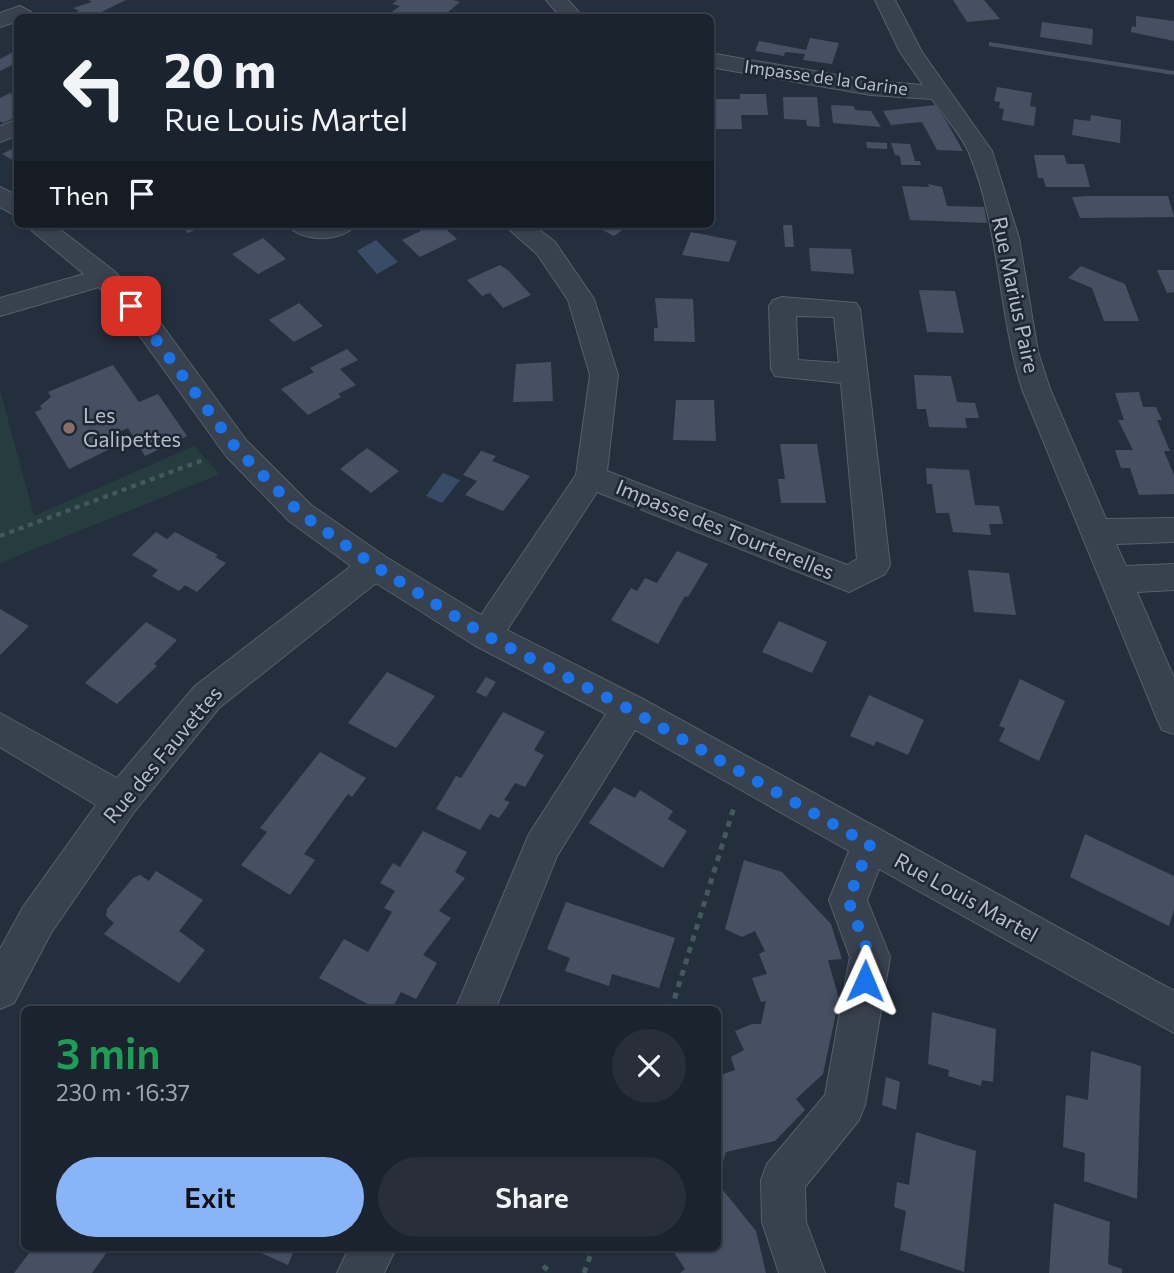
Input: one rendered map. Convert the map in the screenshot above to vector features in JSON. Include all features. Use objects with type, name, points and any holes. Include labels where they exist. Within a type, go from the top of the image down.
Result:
[{"type":"street","points":[[556,0],[570,14]]},
{"type":"street","name":"Rue Marius Paire","points":[[885,0],[911,52],[980,151],[1006,238],[1024,352],[1036,389],[1174,719]]},
{"type":"street","name":"Impasse de la Garine","points":[[714,61],[871,88],[942,93]]},
{"type":"street","points":[[0,195],[14,206]]},
{"type":"street","name":"Rue Louis Martel","points":[[42,228],[105,277],[144,321],[236,448],[300,513],[375,566],[485,635],[629,709],[1174,1013]]},
{"type":"street","points":[[304,228],[335,228]]},
{"type":"street","points":[[485,635],[591,477],[604,375],[581,299],[545,248],[521,228]]},
{"type":"street","points":[[0,307],[105,277]]},
{"type":"street","name":"Impasse des Tourterelles","points":[[591,477],[849,579],[874,565],[853,374]]},
{"type":"street","points":[[1096,533],[1174,530]]},
{"type":"street","name":"Rue des Fauvettes","points":[[0,989],[37,920],[121,800],[207,697],[299,622],[375,566]]},
{"type":"street","points":[[1115,580],[1174,577]]},
{"type":"street","points":[[477,1006],[542,846],[629,709]]},
{"type":"street","points":[[0,729],[121,800]]},
{"type":"street","points":[[802,1273],[784,1222],[783,1180],[844,1105],[870,957],[848,900],[870,845]]},
{"type":"street","points":[[360,1273],[371,1251]]},
{"type":"path","points":[[0,536],[236,448]]},
{"type":"path","points":[[672,1006],[729,817],[749,778]]},
{"type":"path","points":[[584,1273],[592,1251]]},
{"type":"path","points":[[543,1266],[552,1273]]},
{"type":"green space","points":[[0,390],[34,516],[194,446],[220,474],[0,563]]},
{"type":"water","points":[[376,240],[398,262],[377,274],[357,251]]},
{"type":"water","points":[[443,473],[460,480],[442,503],[426,496]]},
{"type":"building","points":[[88,0],[126,0],[97,14],[73,14],[79,11],[73,8],[92,2]]},
{"type":"building","points":[[397,0],[460,2],[446,14],[398,14],[392,12],[400,6],[392,4]]},
{"type":"building","points":[[953,0],[984,0],[1000,19],[967,22]]},
{"type":"building","points":[[1136,16],[1174,21],[1174,41],[1131,32],[1132,26],[1136,27]]},
{"type":"building","points":[[1042,22],[1093,29],[1092,45],[1040,37]]},
{"type":"building","points":[[810,38],[839,43],[832,64],[803,60],[805,54],[785,52],[784,56],[755,51],[759,41],[806,50]]},
{"type":"building","points":[[989,42],[1174,71],[1174,75],[989,46]]},
{"type":"building","points":[[14,53],[14,64],[0,71],[0,59]]},
{"type":"building","points":[[997,87],[1032,93],[1030,106],[1036,107],[1034,126],[1002,120],[1004,109],[999,108],[1000,102],[994,101]]},
{"type":"building","points":[[10,93],[14,96],[14,118],[3,123],[0,121],[0,98]]},
{"type":"building","points":[[740,94],[766,94],[768,115],[741,115],[742,129],[715,129],[714,99],[740,99]]},
{"type":"building","points":[[783,97],[817,97],[820,127],[807,126],[806,120],[784,119]]},
{"type":"building","points":[[831,105],[854,106],[855,110],[871,111],[881,127],[833,123]]},
{"type":"building","points":[[935,105],[963,151],[937,150],[922,122],[891,125],[883,111]]},
{"type":"building","points":[[1091,115],[1121,120],[1120,143],[1072,135],[1074,119],[1090,121]]},
{"type":"building","points":[[866,142],[887,143],[887,149],[867,148]]},
{"type":"building","points":[[891,143],[910,144],[915,161],[920,161],[921,165],[901,165],[900,156],[895,155]]},
{"type":"building","points":[[14,148],[14,161],[2,154]]},
{"type":"building","points":[[1034,155],[1064,155],[1067,164],[1084,164],[1090,187],[1046,187],[1043,178],[1038,178]]},
{"type":"building","points":[[928,184],[942,187],[947,206],[984,207],[987,223],[910,220],[902,186],[929,187]]},
{"type":"building","points":[[1168,196],[1174,217],[1080,218],[1072,197]]},
{"type":"building","points":[[783,225],[792,225],[794,247],[785,247]]},
{"type":"building","points":[[182,228],[199,228],[188,233]]},
{"type":"building","points":[[418,228],[445,228],[457,239],[420,257],[402,240],[421,231]]},
{"type":"building","points":[[599,228],[625,228],[614,236]]},
{"type":"building","points":[[691,232],[737,241],[729,262],[682,255]]},
{"type":"building","points":[[263,238],[286,259],[258,274],[232,254]]},
{"type":"building","points":[[809,248],[851,249],[854,274],[811,271]]},
{"type":"building","points":[[500,265],[531,295],[503,308],[490,293],[482,296],[467,280]]},
{"type":"building","points":[[1081,266],[1125,284],[1139,321],[1104,321],[1092,288],[1068,278]]},
{"type":"building","points":[[1157,270],[1174,270],[1174,292],[1167,293]]},
{"type":"building","points":[[919,290],[955,291],[964,333],[927,332]]},
{"type":"building","points":[[655,298],[693,299],[695,342],[654,341],[654,328],[658,328]]},
{"type":"building","points":[[299,303],[323,326],[294,342],[269,320]]},
{"type":"building","points":[[347,349],[358,360],[340,369],[356,385],[338,394],[341,397],[308,415],[281,389],[314,372],[310,368]]},
{"type":"building","points":[[551,362],[553,401],[513,402],[516,364]]},
{"type":"building","points":[[113,365],[139,402],[158,394],[187,436],[145,456],[128,428],[108,437],[114,447],[69,469],[35,412],[42,409],[40,406],[51,397],[48,392]]},
{"type":"building","points":[[914,375],[951,376],[957,402],[975,403],[979,418],[965,418],[967,428],[929,427],[926,409],[917,409]]},
{"type":"building","points":[[1139,392],[1143,407],[1156,407],[1162,420],[1157,420],[1170,451],[1164,451],[1174,475],[1174,494],[1139,495],[1130,468],[1121,468],[1115,450],[1133,450],[1118,420],[1124,420],[1115,393]]},
{"type":"building","points":[[676,400],[714,400],[716,441],[673,440]]},
{"type":"building","points":[[780,444],[817,444],[826,503],[781,503],[778,479],[785,479]]},
{"type":"building","points":[[367,448],[399,471],[371,493],[340,469]]},
{"type":"building","points":[[481,451],[496,456],[492,461],[530,476],[503,511],[465,495],[477,481],[463,475]]},
{"type":"building","points":[[926,468],[969,470],[975,505],[999,506],[1003,524],[989,524],[991,535],[953,532],[949,513],[936,513],[932,484],[927,484]]},
{"type":"building","points":[[156,532],[167,539],[175,532],[218,555],[215,557],[226,563],[197,592],[185,585],[179,591],[152,576],[158,570],[132,555]]},
{"type":"building","points":[[677,551],[708,564],[688,597],[685,596],[658,644],[611,620],[631,588],[637,591],[645,578],[657,583]]},
{"type":"building","points":[[968,570],[1009,573],[1016,615],[974,612]]},
{"type":"building","points":[[0,609],[29,626],[0,655]]},
{"type":"building","points":[[779,621],[827,642],[812,673],[762,652]]},
{"type":"building","points":[[146,622],[177,640],[154,664],[157,666],[117,704],[85,683]]},
{"type":"building","points":[[387,672],[435,696],[396,748],[348,723]]},
{"type":"building","points":[[486,677],[496,682],[486,697],[476,692]]},
{"type":"building","points":[[1020,679],[1065,701],[1039,761],[999,741],[1005,728],[999,726]]},
{"type":"building","points":[[869,695],[924,720],[908,755],[876,741],[874,746],[850,736]]},
{"type":"building","points":[[503,712],[545,732],[534,750],[544,755],[525,787],[515,783],[504,800],[510,802],[499,818],[490,814],[480,830],[436,809],[456,776],[461,778]]},
{"type":"building","points":[[320,752],[366,778],[352,797],[348,794],[304,854],[315,860],[290,895],[241,865],[267,832],[260,828]]},
{"type":"building","points":[[614,787],[635,798],[640,790],[673,811],[668,819],[687,831],[663,868],[589,823]]},
{"type":"building","points":[[423,831],[467,852],[455,872],[465,878],[439,911],[451,918],[423,955],[437,963],[416,999],[401,992],[393,1006],[372,1006],[319,978],[344,939],[368,952],[392,912],[384,908],[395,891],[380,883],[393,863],[400,867]]},
{"type":"building","points":[[1085,834],[1174,876],[1174,909],[1169,926],[1070,877]]},
{"type":"building","points":[[744,860],[782,872],[831,924],[842,959],[828,960],[839,999],[823,1074],[796,1099],[805,1110],[775,1141],[726,1152],[721,1168],[721,1075],[735,1070],[731,1057],[744,1050],[735,1031],[752,1024],[761,1024],[766,1001],[761,1002],[752,978],[767,974],[759,954],[765,951],[755,931],[742,937],[725,929]]},
{"type":"building","points":[[156,871],[203,900],[179,931],[205,950],[179,983],[104,934],[114,923],[106,916],[107,909],[133,878],[140,875],[149,881]]},
{"type":"building","points":[[566,902],[675,938],[659,988],[612,974],[609,986],[565,971],[570,958],[547,949]]},
{"type":"building","points":[[932,1012],[996,1029],[993,1082],[982,1080],[981,1086],[948,1076],[949,1070],[928,1064]]},
{"type":"building","points":[[1091,1051],[1141,1066],[1137,1199],[1084,1181],[1085,1153],[1063,1147],[1066,1095],[1088,1100]]},
{"type":"building","points":[[886,1077],[900,1082],[896,1110],[882,1105]]},
{"type":"building","points":[[916,1132],[976,1151],[964,1272],[900,1250],[906,1211],[894,1207],[897,1182],[909,1185]]},
{"type":"building","points":[[721,1188],[756,1231],[766,1273],[680,1273],[685,1269],[673,1251],[721,1251]]},
{"type":"building","points":[[1054,1203],[1110,1222],[1108,1264],[1122,1269],[1122,1273],[1049,1273]]},
{"type":"building","points":[[31,1251],[108,1251],[92,1273],[14,1273]]},
{"type":"building","points":[[257,1251],[294,1251],[288,1265]]},
{"type":"place","name":"Les Galipettes","points":[[69,428]]},
{"type":"route","points":[[131,306],[236,448],[300,513],[375,566],[485,635],[629,709],[870,845],[848,900],[870,957],[865,981]]}]
